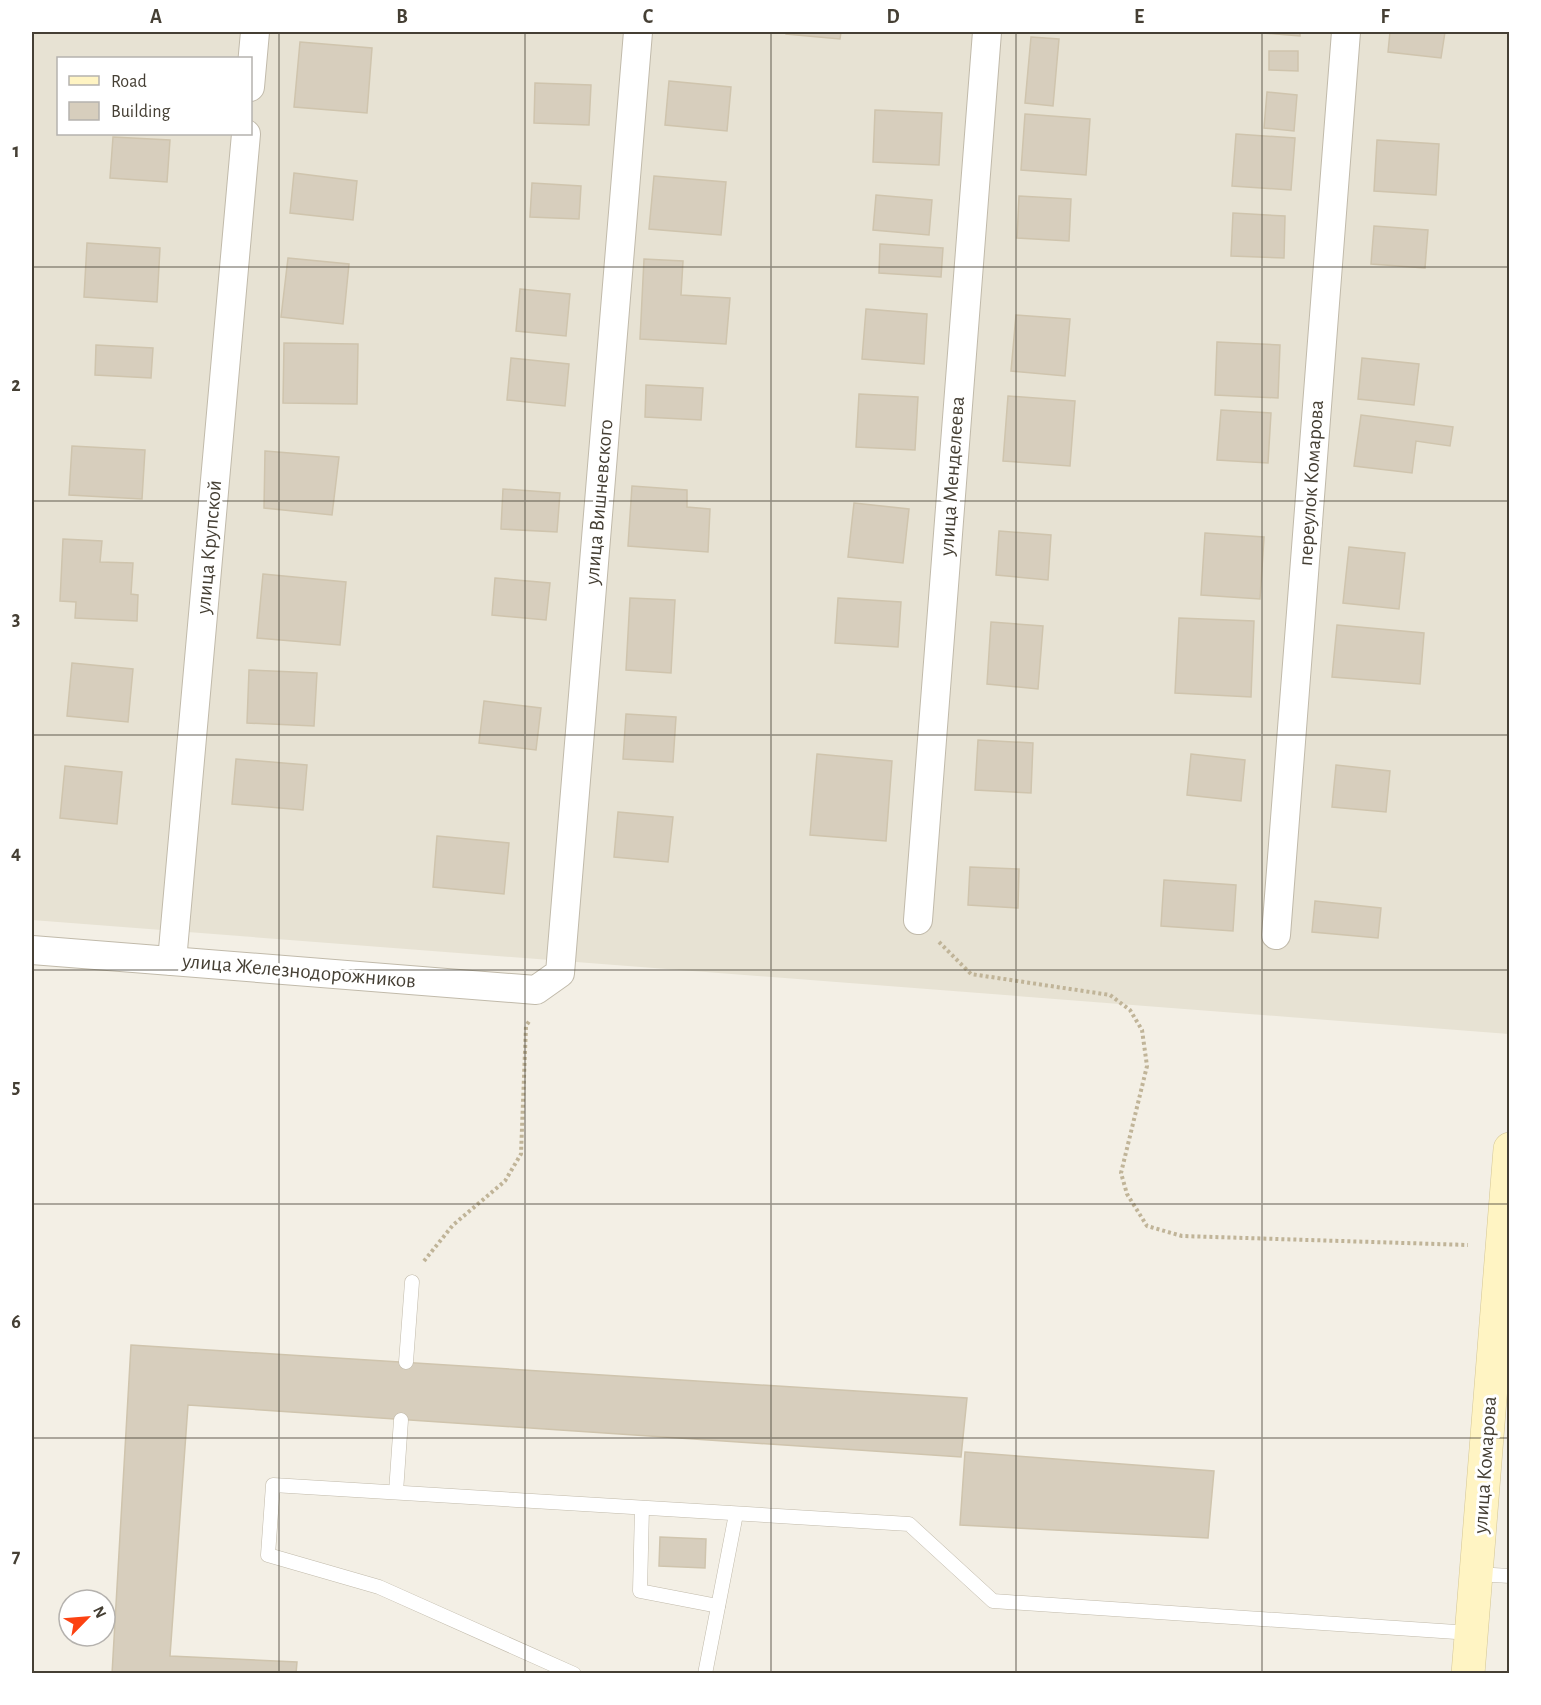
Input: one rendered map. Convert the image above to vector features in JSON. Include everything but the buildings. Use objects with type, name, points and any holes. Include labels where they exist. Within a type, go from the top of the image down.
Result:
[{"type":"street","points":[[252,65],[255,32]]},
{"type":"street","name":"улица Вишневского","points":[[560,973],[638,32]]},
{"type":"street","name":"улица Менделеева","points":[[918,920],[987,32]]},
{"type":"street","name":"переулок Комарова","points":[[1276,935],[1346,32]]},
{"type":"street","name":"улица Крупской","points":[[172,961],[246,135]]},
{"type":"street","name":"улица Железнодорожников","points":[[32,950],[536,990],[560,973]]},
{"type":"street","name":"улица Комарова","points":[[1468,1674],[1509,1149]]},
{"type":"lane","points":[[406,1362],[412,1282]]},
{"type":"lane","points":[[396,1492],[401,1420]]},
{"type":"lane","points":[[574,1674],[379,1587],[268,1555],[273,1485],[909,1524],[993,1601],[1471,1633]]},
{"type":"lane","points":[[642,1508],[640,1591],[718,1606]]},
{"type":"lane","points":[[705,1674],[736,1514]]},
{"type":"lane","points":[[1476,1574],[1509,1576]]},
{"type":"path","points":[[918,920],[970,974],[1110,995],[1130,1010],[1142,1030],[1147,1066],[1121,1173],[1126,1194],[1147,1226],[1182,1236],[1502,1245]]},
{"type":"path","points":[[412,1282],[425,1259],[453,1225],[505,1181],[521,1154],[526,1026],[532,1017]]},
{"type":"shaded area","points":[[32,32],[1509,32],[1509,1034],[32,920]]}]
